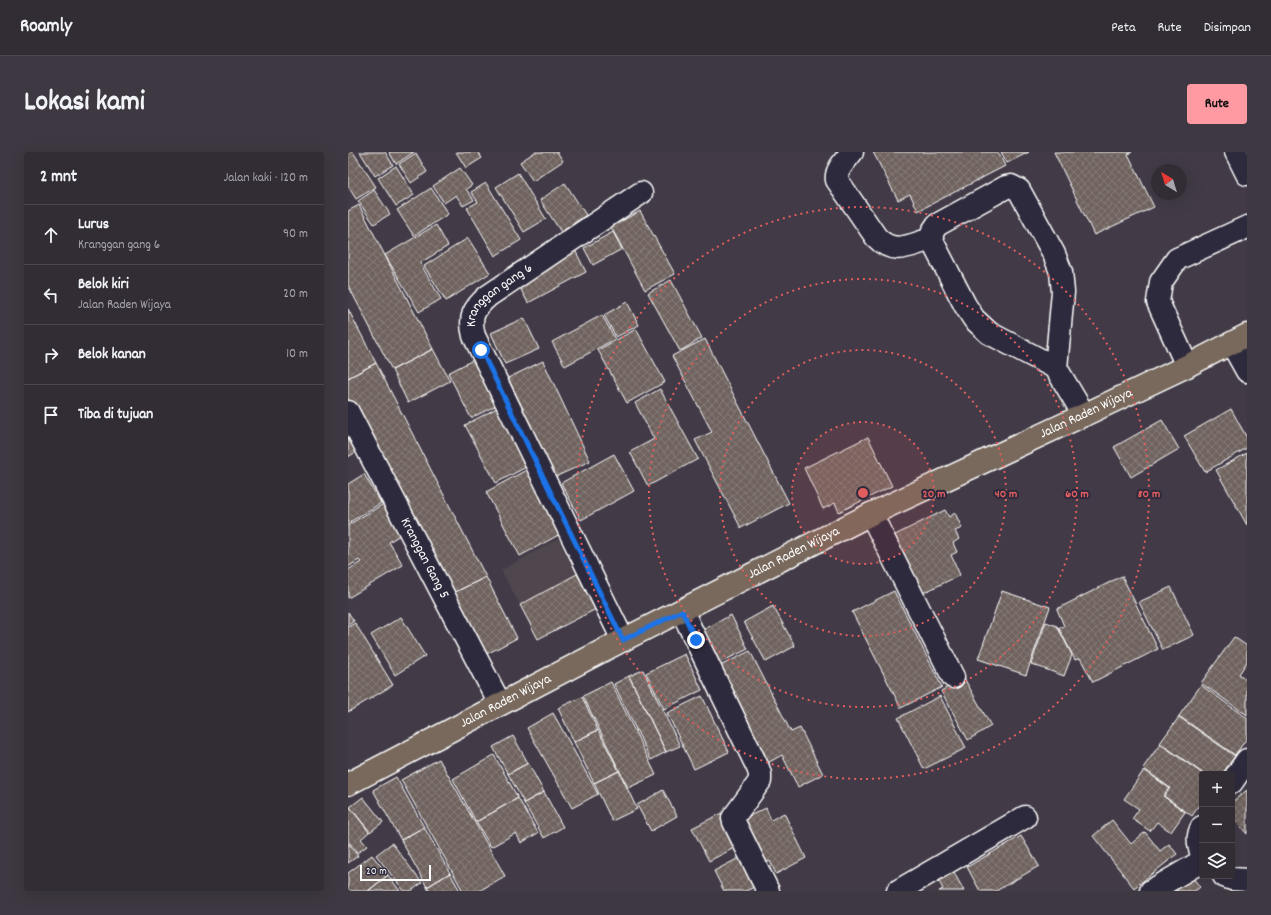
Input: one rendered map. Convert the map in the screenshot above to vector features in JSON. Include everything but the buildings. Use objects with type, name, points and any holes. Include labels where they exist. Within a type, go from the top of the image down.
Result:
[{"type":"main road","name":"Jalan Raden Wijaya","points":[[349,782],[871,514],[1084,415],[1187,366],[1239,339]]},
{"type":"street","points":[[852,152],[838,172],[836,176],[837,180],[876,237],[882,243],[896,249],[931,239]]},
{"type":"street","points":[[1236,152],[1247,174]]},
{"type":"street","points":[[1056,368],[1063,292],[1061,272],[1054,254],[1019,190],[1011,186],[1006,187],[937,225],[933,231],[931,239],[965,305],[974,318],[989,333],[1056,368],[1084,415]]},
{"type":"street","name":"Kranggan gang 6","points":[[623,640],[478,344],[471,325],[473,314],[488,296],[640,193]]},
{"type":"street","points":[[1187,366],[1158,302],[1161,282],[1177,259],[1247,227]]},
{"type":"street","points":[[1239,339],[1247,371]]},
{"type":"street","name":"Kranggan Gang 5","points":[[348,412],[500,704]]},
{"type":"street","points":[[871,514],[953,677]]},
{"type":"street","points":[[682,611],[760,774],[760,781],[733,818],[768,891]]},
{"type":"street","points":[[1235,778],[1247,760]]},
{"type":"street","points":[[898,891],[1025,818]]},
{"type":"street","points":[[1199,834],[1199,846]]},
{"type":"street","points":[[1151,891],[1199,863]]},
{"type":"street","points":[[1232,879],[1247,880]]},
{"type":"shaded area","points":[[558,539],[577,574],[520,605],[501,570]]},
{"type":"route","points":[[481,350],[623,640],[682,611],[696,640]]}]
